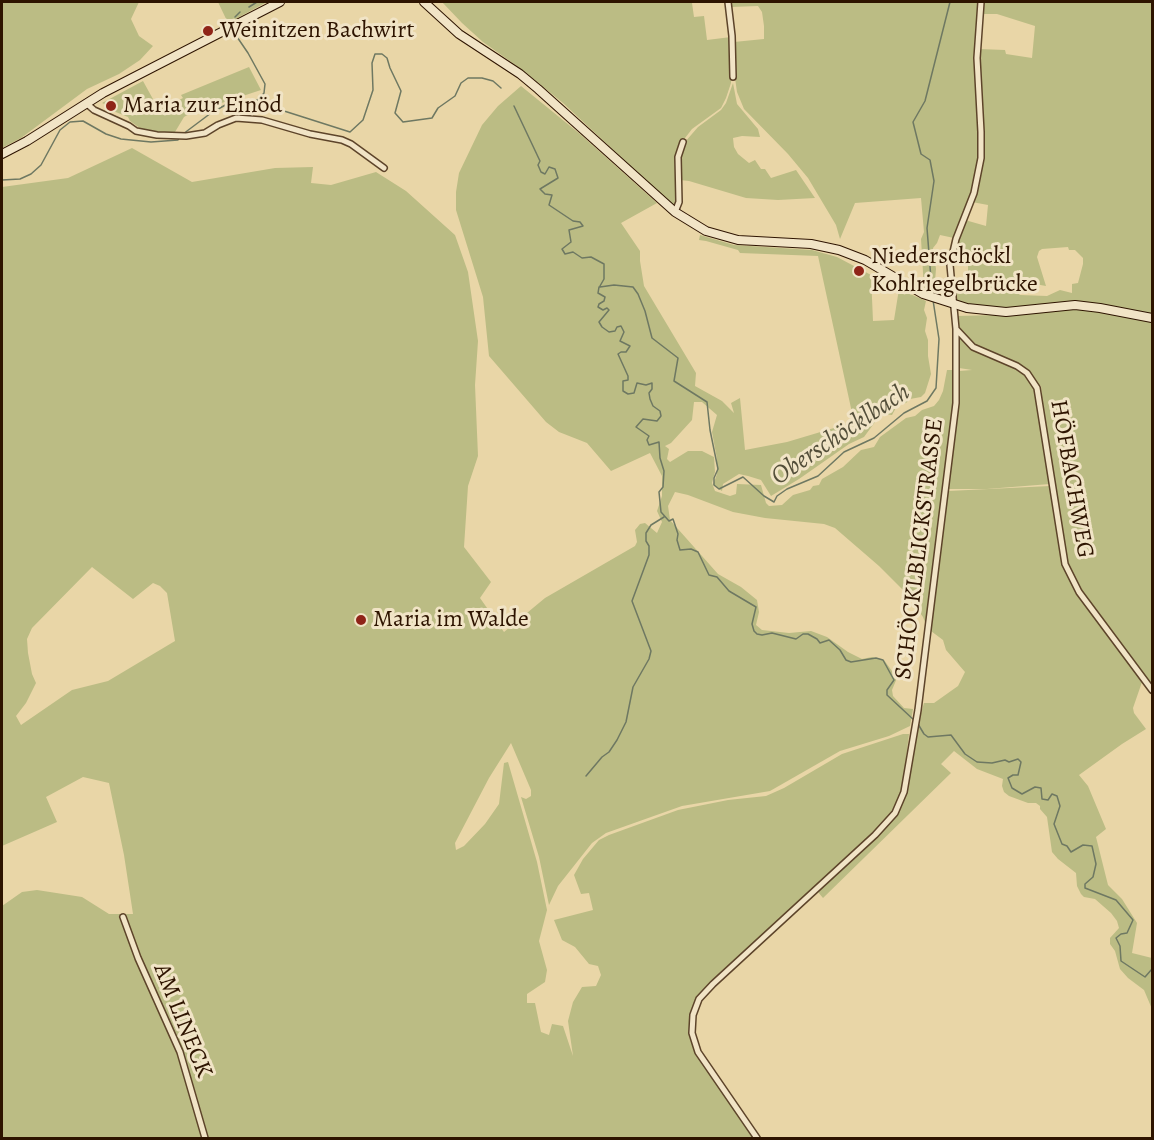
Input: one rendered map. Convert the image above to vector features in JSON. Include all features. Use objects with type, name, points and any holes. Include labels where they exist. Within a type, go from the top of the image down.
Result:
[{"type":"main road","points":[[2,154],[27,141],[86,103],[280,2]]},
{"type":"main road","points":[[424,2],[459,34],[520,74],[675,212],[695,225],[729,238],[759,242],[811,244],[847,253],[939,301],[981,311],[1006,312],[1075,305],[1152,318]]},
{"type":"street","points":[[728,2],[733,77]]},
{"type":"street","name":"SCHÖCKLBLICKSTRASSE","points":[[757,1138],[698,1052],[692,1033],[694,1010],[699,999],[713,984],[850,860],[893,816],[904,792],[918,710],[956,403],[956,329],[950,278],[951,258],[974,193],[981,158],[977,58],[981,2]]},
{"type":"street","points":[[86,103],[94,110],[129,126],[136,132],[176,136],[205,133],[236,118],[262,120],[309,134],[342,140],[384,168]]},
{"type":"street","points":[[675,212],[679,202],[678,157],[683,142]]},
{"type":"street","name":"HÖFBACHWEG","points":[[956,329],[973,347],[1017,366],[1027,373],[1037,388],[1065,564],[1079,592],[1152,690]]},
{"type":"street","name":"AM LINECK","points":[[123,917],[138,958],[180,1052],[205,1138]]},
{"type":"green space","points":[[2,2],[139,2],[131,19],[139,36],[153,46],[140,60],[119,74],[87,89],[21,138],[2,148]]},
{"type":"green space","points":[[218,2],[267,2],[228,23]]},
{"type":"green space","points":[[442,2],[713,2],[692,3],[694,17],[704,16],[707,40],[731,37],[731,83],[721,108],[692,129],[682,142],[678,203],[675,206],[672,205],[563,103],[483,42]]},
{"type":"green space","points":[[730,2],[978,2],[975,58],[979,132],[977,166],[971,192],[954,238],[940,235],[933,248],[936,269],[934,293],[924,289],[921,239],[924,232],[921,198],[855,203],[840,239],[836,225],[808,178],[744,109],[737,92],[734,42],[764,39],[764,26],[762,12],[758,6],[731,7]]},
{"type":"green space","points":[[983,2],[1152,2],[1152,685],[1084,595],[1067,564],[1044,420],[1041,386],[1033,381],[1050,484],[987,489],[948,489],[959,391],[959,371],[972,370],[959,368],[957,316],[996,315],[996,307],[982,307],[960,303],[956,300],[953,278],[968,278],[968,263],[952,263],[965,220],[986,226],[988,205],[972,202],[980,175],[979,49],[1005,50],[1006,54],[1032,58],[1035,26],[997,14],[982,14]],"holes":[[[1068,247],[1069,250],[1075,250],[1083,258],[1078,283],[1072,284],[1072,293],[1060,290],[1047,296],[1020,295],[1014,290],[1014,286],[1024,282],[1046,286],[1037,257],[1039,251]]]},
{"type":"green space","points":[[249,67],[261,90],[191,113],[184,117],[175,132],[144,131],[128,117],[106,108],[107,105],[102,103],[143,81],[159,110],[183,98],[181,95]]},
{"type":"green space","points":[[733,83],[737,104],[758,129],[760,137],[733,138],[738,154],[749,163],[755,160],[771,178],[796,170],[815,198],[778,200],[746,198],[680,180],[680,158],[685,142],[698,127],[721,110]]},
{"type":"green space","points":[[521,86],[580,134],[657,203],[621,223],[640,251],[644,286],[696,373],[695,386],[722,401],[734,413],[731,403],[740,398],[745,450],[787,442],[854,422],[818,256],[740,253],[738,250],[699,240],[700,235],[734,245],[812,250],[837,257],[871,275],[873,321],[894,320],[899,289],[926,301],[925,331],[931,374],[925,393],[921,397],[898,404],[892,415],[881,414],[864,437],[849,444],[771,496],[761,480],[739,474],[723,484],[722,491],[713,485],[717,474],[717,459],[712,432],[717,415],[702,402],[694,402],[692,420],[671,443],[665,446],[669,449],[667,459],[670,462],[688,451],[702,451],[714,457],[715,472],[712,483],[715,491],[730,496],[736,494],[737,484],[761,485],[769,506],[782,505],[793,495],[819,485],[822,479],[843,467],[861,450],[874,447],[880,437],[906,418],[934,406],[943,391],[947,370],[952,370],[955,385],[926,625],[923,617],[903,590],[835,528],[824,524],[733,512],[675,492],[668,506],[670,520],[718,574],[741,587],[757,600],[759,612],[756,625],[762,630],[789,633],[811,631],[827,637],[862,659],[872,657],[884,660],[897,678],[892,690],[893,696],[904,708],[913,709],[910,726],[889,736],[840,751],[770,791],[682,806],[606,833],[592,843],[558,886],[549,905],[539,857],[521,797],[526,799],[531,796],[531,790],[511,743],[489,778],[455,843],[456,850],[464,846],[485,824],[499,804],[504,763],[508,762],[537,862],[547,910],[539,941],[547,970],[545,982],[527,994],[527,1003],[535,1003],[541,1032],[549,1035],[552,1024],[563,1026],[573,1056],[568,1021],[573,1002],[582,987],[596,986],[601,975],[598,966],[589,964],[575,947],[562,940],[554,920],[593,910],[589,893],[581,894],[574,875],[583,859],[599,840],[678,810],[728,800],[766,796],[842,754],[909,734],[902,792],[891,814],[711,982],[697,998],[692,1009],[690,1034],[696,1053],[753,1138],[2,1138],[2,906],[22,892],[37,890],[82,897],[109,914],[133,914],[109,783],[83,777],[46,797],[57,822],[2,846],[2,187],[68,178],[132,148],[192,182],[275,168],[313,167],[311,183],[331,185],[376,172],[406,191],[455,235],[468,272],[478,341],[475,385],[478,456],[468,486],[464,547],[491,582],[480,598],[504,632],[545,598],[635,546],[637,542],[635,530],[640,524],[645,523],[657,533],[662,522],[657,511],[662,496],[662,476],[650,453],[611,471],[587,443],[559,432],[546,422],[489,356],[483,297],[456,210],[456,192],[459,173],[482,125],[498,106]],"holes":[[[92,567],[133,599],[153,583],[160,586],[167,593],[175,641],[108,681],[72,690],[21,725],[16,716],[26,703],[36,683],[28,653],[27,639],[32,628]]]},
{"type":"green space","points":[[1050,486],[1063,567],[1075,590],[1142,682],[1133,708],[1146,729],[1079,775],[1088,786],[1106,829],[1096,837],[1108,885],[1122,899],[1137,923],[1132,953],[1152,958],[1152,1009],[1144,990],[1120,969],[1115,951],[1110,944],[1110,938],[1119,928],[1117,921],[1095,899],[1084,897],[1081,894],[1077,886],[1076,873],[1052,852],[1047,817],[1040,806],[1009,796],[1004,792],[1003,779],[977,769],[954,751],[941,764],[951,773],[823,898],[818,892],[863,851],[899,811],[907,793],[915,734],[924,703],[934,703],[958,686],[965,672],[946,650],[943,640],[931,631],[948,491]]},
{"type":"waterway","points":[[249,7],[257,2]]},
{"type":"waterway","name":"Oberschöcklbach","points":[[932,292],[927,228],[934,181],[930,160],[921,154],[913,122],[925,101],[950,2]]},
{"type":"waterway","points":[[235,17],[240,12]]},
{"type":"waterway","points":[[233,31],[265,84],[264,93],[253,102]]},
{"type":"waterway","points":[[183,134],[211,113],[229,103],[238,101],[259,103],[350,132],[363,120],[373,90],[372,63],[375,54],[382,54],[387,58],[401,91],[395,113],[403,122],[432,118],[438,108],[455,96],[461,83],[468,78],[493,81],[501,88]]},
{"type":"waterway","points":[[514,106],[540,161],[538,165],[541,172],[545,174],[549,167],[555,169],[558,178],[540,189],[545,194],[552,195],[549,205],[573,221],[580,222],[583,226],[569,230],[571,242],[562,249],[565,254],[573,252],[582,258],[591,257],[604,264],[604,279],[600,286]]},
{"type":"waterway","points":[[2,180],[20,179],[31,174],[41,165],[60,130],[70,122],[83,121],[106,134],[121,139],[151,142],[178,140],[179,138]]},
{"type":"waterway","name":"Oberschöcklbach","points":[[600,287],[614,285],[633,287],[645,311],[652,338],[678,358],[674,381],[707,402],[718,469],[714,485],[719,489],[743,477],[774,502],[777,496],[787,489],[818,476],[844,452],[874,438],[904,413],[927,401],[936,388],[939,339],[933,300]]},
{"type":"waterway","points":[[599,287],[598,293],[605,297],[598,307],[609,310],[599,322],[609,332],[621,326],[624,332],[620,341],[630,346],[626,352],[618,354],[628,376],[628,380],[623,381],[623,391],[628,394],[634,393],[637,383],[646,385],[652,383],[650,399],[653,406],[660,411],[661,416],[657,421],[643,419],[636,427],[649,436],[647,440],[649,445],[659,442],[664,471],[663,487],[659,492],[661,512],[669,521],[673,519],[680,550],[691,549],[698,552],[709,575],[717,577],[729,591],[756,607],[752,624],[757,634],[772,633],[796,639],[803,634],[808,634],[820,643],[829,640],[840,650],[846,660],[851,662],[876,658],[883,660],[894,680],[887,690],[887,695],[915,721]]},
{"type":"waterway","points":[[586,776],[617,740],[626,722],[633,687],[649,659],[651,651],[632,601],[649,555],[646,533],[651,525],[664,517]]},
{"type":"waterway","points":[[918,724],[928,737],[951,735],[965,754],[977,762],[992,763],[1005,760],[1009,762],[1018,759],[1021,762],[1018,775],[1008,778],[1012,788],[1022,794],[1035,787],[1041,788],[1042,799],[1048,800],[1052,794],[1057,796],[1060,806],[1054,824],[1062,844],[1067,846],[1071,852],[1083,845],[1092,846],[1096,864],[1093,877],[1085,884],[1085,888],[1116,900],[1133,920],[1127,933],[1116,938],[1120,946],[1121,961],[1145,977],[1152,969]]},
{"type":"place","name":"Weinitzen Bachwirt","points":[[208,31]]},
{"type":"place","name":"Maria zur Einöd","points":[[111,106]]},
{"type":"place","name":"Niederschöckl Kohlriegelbrücke","points":[[859,271]]},
{"type":"place","name":"Maria im Walde","points":[[361,620]]}]
